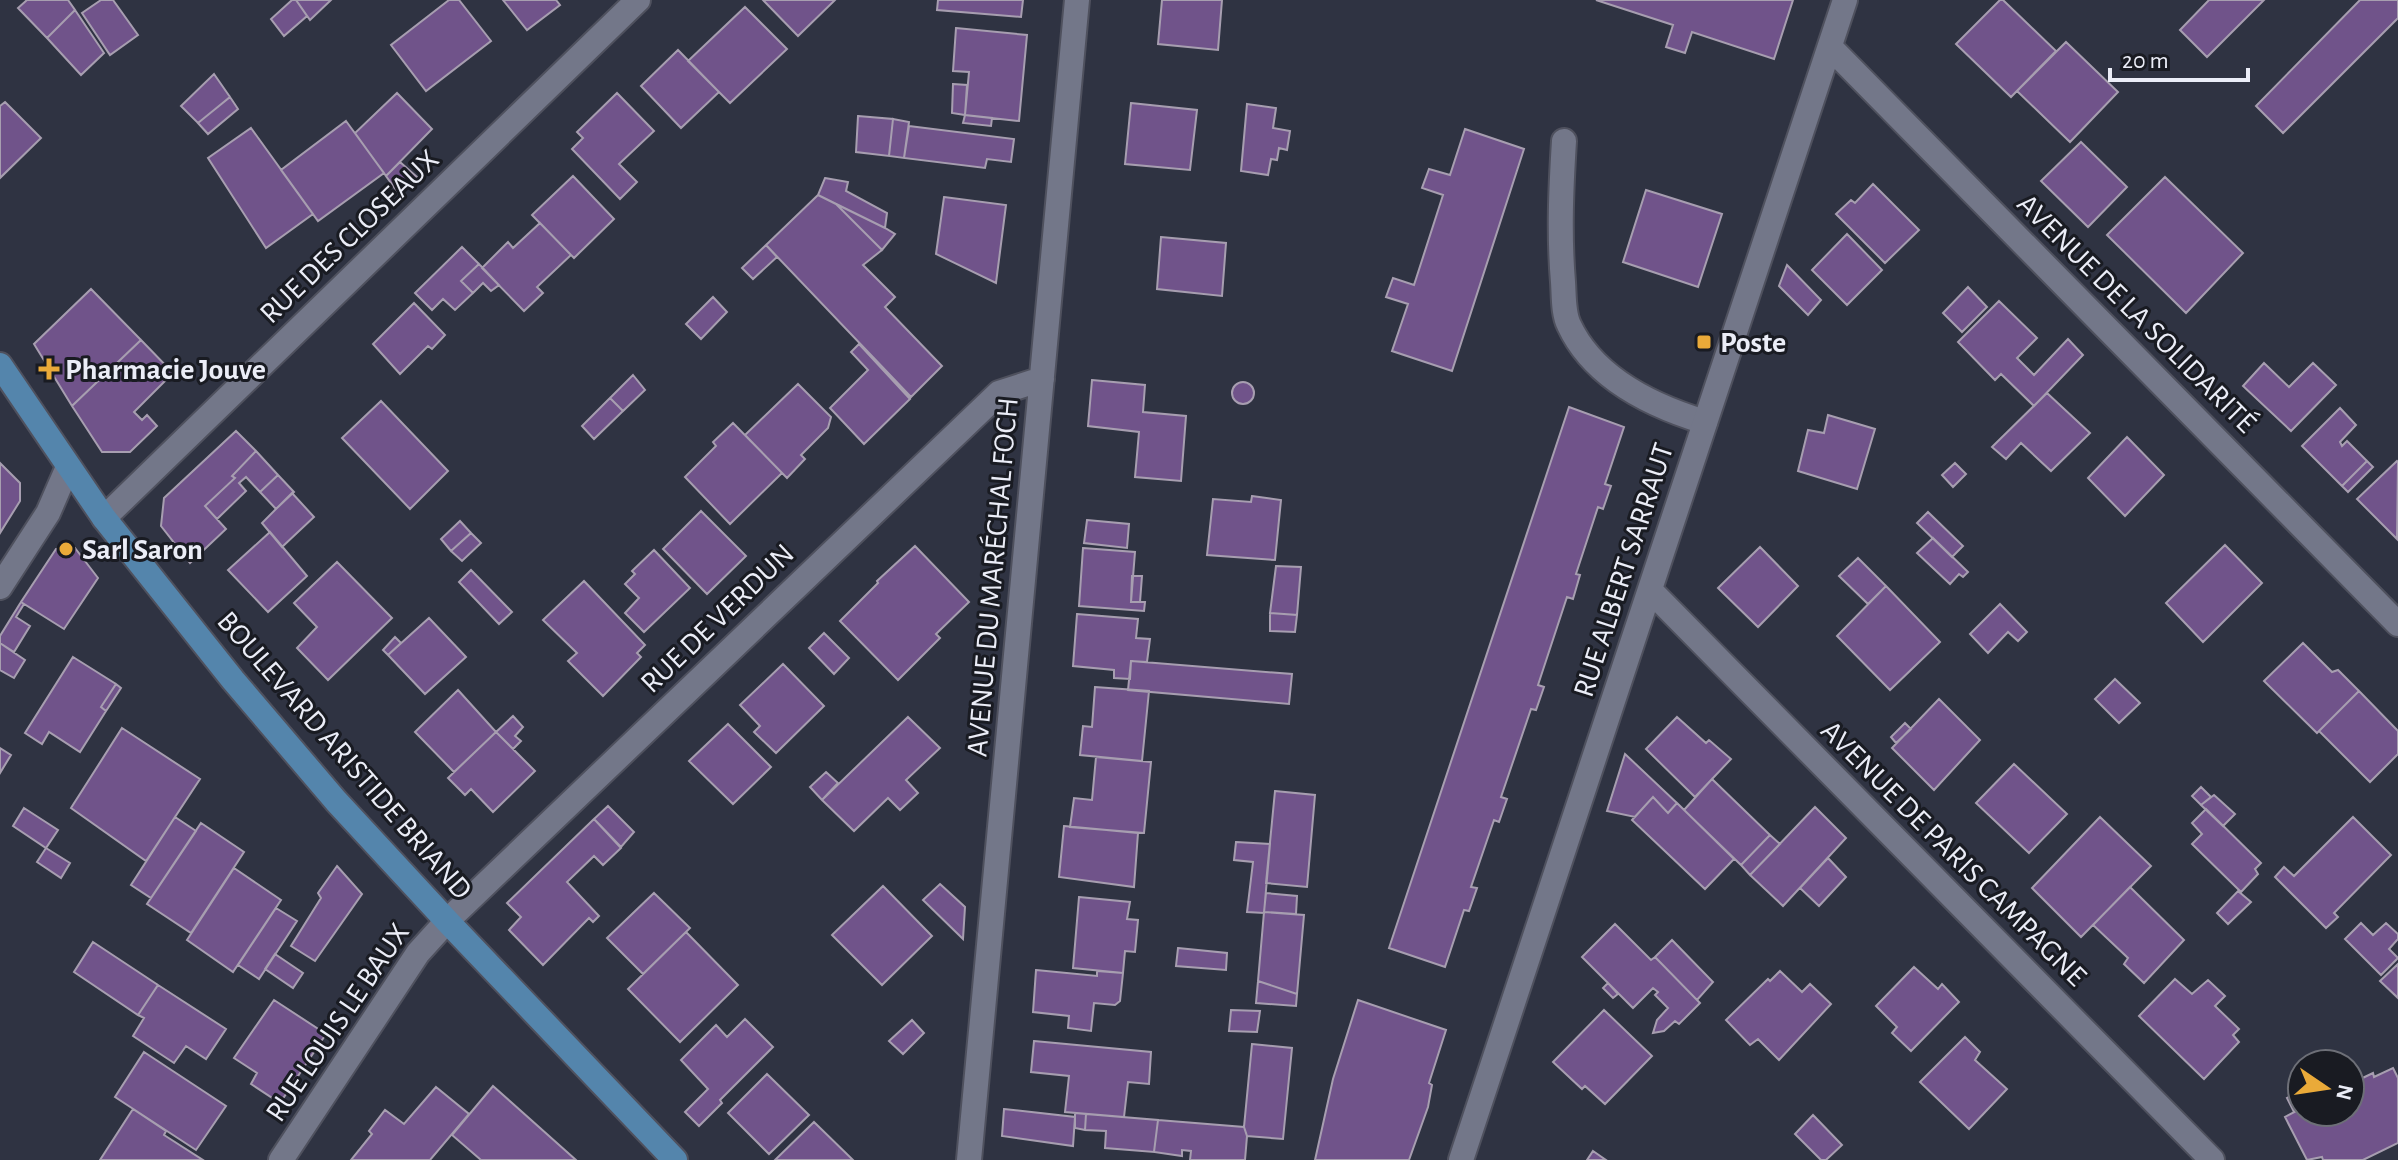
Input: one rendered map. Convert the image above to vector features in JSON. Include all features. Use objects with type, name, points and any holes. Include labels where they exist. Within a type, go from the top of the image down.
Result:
[{"type":"main road","name":"BOULEVARD ARISTIDE BRIAND","points":[[0,365],[104,518],[243,693],[336,801],[447,921],[675,1160]]},
{"type":"street","name":"RUE DES CLOSEAUX","points":[[104,518],[638,0]]},
{"type":"street","name":"AVENUE DU MARÉCHAL FOCH","points":[[969,1160],[1077,0]]},
{"type":"street","name":"RUE ALBERT SARRAUT","points":[[1461,1160],[1845,0]]},
{"type":"street","name":"AVENUE DE LA SOLIDARITÉ","points":[[1830,47],[2398,624]]},
{"type":"street","points":[[1564,141],[1559,224],[1567,322],[1586,355],[1615,380],[1676,413],[1705,422]]},
{"type":"street","name":"RUE DE VERDUN","points":[[447,921],[999,393],[1042,379]]},
{"type":"street","points":[[0,587],[48,513],[68,467]]},
{"type":"street","name":"AVENUE DE PARIS CAMPAGNE","points":[[1650,590],[2212,1160]]},
{"type":"street","name":"RUE LOUIS LE BAUX","points":[[281,1160],[418,953],[447,921]]},
{"type":"building","points":[[27,0],[68,0],[75,10],[47,38],[18,8]]},
{"type":"building","points":[[101,0],[113,0],[138,35],[110,55],[82,13]]},
{"type":"building","points":[[292,0],[296,0],[307,16],[284,36],[271,19]]},
{"type":"building","points":[[296,0],[331,0],[310,20]]},
{"type":"building","points":[[449,0],[459,0],[491,41],[426,91],[391,45]]},
{"type":"building","points":[[503,0],[556,0],[560,5],[527,30]]},
{"type":"building","points":[[763,0],[835,0],[798,36]]},
{"type":"building","points":[[938,0],[1023,0],[1021,17],[937,10]]},
{"type":"building","points":[[1162,0],[1222,0],[1218,50],[1158,44]]},
{"type":"building","points":[[1596,0],[1793,0],[1774,59],[1692,32],[1685,53],[1666,47],[1673,25]]},
{"type":"building","points":[[2000,0],[2056,51],[2011,97],[1956,44]]},
{"type":"building","points":[[2209,0],[2264,0],[2207,57],[2180,30]]},
{"type":"building","points":[[2360,0],[2398,0],[2398,18],[2283,133],[2256,106]]},
{"type":"building","points":[[745,7],[787,49],[730,103],[688,61]]},
{"type":"building","points":[[75,10],[104,53],[81,75],[47,38]]},
{"type":"building","points":[[956,28],[1027,35],[1019,121],[965,115],[969,72],[953,71]]},
{"type":"building","points":[[2066,42],[2118,92],[2070,142],[2017,91]]},
{"type":"building","points":[[678,50],[719,92],[681,128],[641,86]]},
{"type":"building","points":[[214,74],[230,97],[198,123],[181,106]]},
{"type":"building","points":[[953,84],[967,85],[965,115],[952,113]]},
{"type":"building","points":[[397,93],[432,129],[386,176],[355,133]]},
{"type":"building","points":[[617,93],[654,131],[619,164],[637,182],[620,199],[572,149],[583,138],[577,132]]},
{"type":"building","points":[[230,97],[238,109],[208,134],[198,123]]},
{"type":"building","points":[[5,102],[41,138],[0,178],[0,106]]},
{"type":"building","points":[[1131,103],[1197,110],[1190,170],[1125,164]]},
{"type":"building","points":[[1247,104],[1276,108],[1273,128],[1290,131],[1287,150],[1279,148],[1277,160],[1271,159],[1268,175],[1241,171]]},
{"type":"building","points":[[965,115],[992,118],[991,126],[963,123]]},
{"type":"building","points":[[858,116],[893,119],[889,156],[856,152]]},
{"type":"building","points":[[893,119],[909,122],[904,158],[889,156]]},
{"type":"building","points":[[346,121],[384,173],[318,221],[281,170]]},
{"type":"building","points":[[909,126],[1014,139],[1011,162],[987,159],[985,168],[904,158]]},
{"type":"building","points":[[251,128],[313,214],[266,248],[208,158]]},
{"type":"building","points":[[1465,129],[1524,149],[1452,371],[1392,351],[1408,304],[1386,297],[1393,278],[1414,285],[1443,195],[1422,188],[1429,169],[1450,175]]},
{"type":"building","points":[[2081,142],[2127,187],[2088,227],[2041,181]]},
{"type":"building","points":[[400,162],[417,177],[399,194],[386,176]]},
{"type":"building","points":[[573,176],[614,219],[574,258],[532,215]]},
{"type":"building","points":[[2165,177],[2243,253],[2186,313],[2107,235]]},
{"type":"building","points":[[825,178],[848,182],[846,191],[887,213],[885,228],[818,195]]},
{"type":"building","points":[[1873,184],[1919,230],[1885,263],[1836,214],[1851,200],[1855,203]]},
{"type":"building","points":[[1646,190],[1722,214],[1698,287],[1623,262]]},
{"type":"building","points":[[818,195],[836,204],[882,250],[863,265],[895,297],[885,307],[942,366],[911,397],[766,245]]},
{"type":"building","points":[[944,197],[1006,205],[996,283],[936,254]]},
{"type":"building","points":[[836,204],[885,228],[895,234],[882,250]]},
{"type":"building","points":[[540,223],[571,255],[537,287],[543,293],[524,311],[482,268],[508,242],[513,248]]},
{"type":"building","points":[[1847,234],[1882,270],[1847,305],[1812,270]]},
{"type":"building","points":[[1161,237],[1226,243],[1222,296],[1157,289]]},
{"type":"building","points":[[766,245],[777,257],[753,279],[742,268]]},
{"type":"building","points":[[462,247],[479,264],[461,281],[473,293],[455,310],[443,299],[432,310],[415,293]]},
{"type":"building","points":[[479,264],[499,285],[491,291],[483,283],[473,293],[461,281]]},
{"type":"building","points":[[1787,265],[1821,300],[1808,315],[1779,286]]},
{"type":"building","points":[[1968,287],[1987,307],[1962,332],[1943,313]]},
{"type":"building","points":[[91,289],[141,340],[72,406],[34,344]]},
{"type":"building","points":[[713,297],[727,312],[701,339],[686,324]]},
{"type":"building","points":[[1999,301],[2037,338],[2017,358],[2034,375],[2068,339],[2083,355],[2034,406],[2001,374],[1995,380],[1958,342]]},
{"type":"building","points":[[414,303],[445,335],[432,349],[428,346],[400,374],[373,344]]},
{"type":"building","points":[[141,340],[173,373],[134,412],[142,420],[147,415],[157,426],[130,452],[102,452],[72,406]]},
{"type":"building","points":[[859,344],[910,399],[864,444],[830,408],[868,370],[851,352]]},
{"type":"building","points":[[2264,363],[2289,387],[2313,363],[2336,385],[2291,431],[2243,386]]},
{"type":"building","points":[[633,375],[645,390],[623,411],[610,398]]},
{"type":"building","points":[[1092,380],[1145,385],[1143,412],[1186,416],[1181,481],[1135,477],[1139,432],[1088,426]]},
{"type":"building","points":[[1243,382],[1251,385],[1254,393],[1251,401],[1243,404],[1235,401],[1232,393],[1235,385]]},
{"type":"building","points":[[798,384],[831,417],[828,428],[801,455],[805,459],[787,478],[745,435]]},
{"type":"building","points":[[2047,393],[2090,433],[2051,471],[2021,443],[2006,459],[1992,447]]},
{"type":"building","points":[[610,398],[623,411],[594,439],[582,426]]},
{"type":"building","points":[[381,401],[448,471],[410,509],[342,438]]},
{"type":"building","points":[[1569,407],[1624,427],[1605,484],[1611,486],[1603,509],[1598,507],[1576,574],[1580,575],[1573,599],[1567,597],[1538,685],[1544,687],[1536,710],[1531,709],[1501,797],[1507,799],[1499,822],[1494,820],[1471,887],[1477,888],[1469,911],[1464,910],[1445,967],[1389,948]]},
{"type":"building","points":[[2340,408],[2356,425],[2340,442],[2342,446],[2347,441],[2367,461],[2342,486],[2302,446]]},
{"type":"building","points":[[1828,415],[1875,429],[1857,489],[1798,471],[1808,430],[1824,433]]},
{"type":"building","points":[[733,423],[782,473],[730,524],[685,477],[716,446],[713,442]]},
{"type":"building","points":[[236,431],[256,451],[232,476],[235,478],[205,506],[226,529],[190,563],[161,526],[164,498]]},
{"type":"building","points":[[2127,437],[2164,475],[2125,516],[2088,478]]},
{"type":"building","points":[[256,451],[278,475],[260,492],[246,477],[239,483],[246,491],[217,519],[205,506],[235,478],[232,476]]},
{"type":"building","points":[[2367,461],[2373,467],[2348,492],[2342,486]]},
{"type":"building","points":[[2398,462],[2397,539],[2357,499]]},
{"type":"building","points":[[0,463],[20,483],[20,501],[0,533]]},
{"type":"building","points":[[1955,463],[1966,474],[1953,487],[1942,475]]},
{"type":"building","points":[[278,475],[294,492],[276,509],[260,492]]},
{"type":"building","points":[[292,493],[314,517],[282,547],[262,523]]},
{"type":"building","points":[[1252,496],[1281,500],[1275,560],[1207,555],[1213,499],[1251,502]]},
{"type":"building","points":[[701,511],[746,556],[707,594],[663,549]]},
{"type":"building","points":[[1928,512],[1963,546],[1952,557],[1917,523]]},
{"type":"building","points":[[1087,520],[1129,524],[1127,548],[1084,543]]},
{"type":"building","points":[[460,521],[471,533],[451,551],[441,539]]},
{"type":"building","points":[[270,532],[307,576],[268,612],[228,570]]},
{"type":"building","points":[[471,533],[481,543],[462,561],[451,551]]},
{"type":"building","points":[[1933,538],[1968,572],[1963,577],[1959,574],[1950,584],[1917,553]]},
{"type":"building","points":[[2225,545],[2262,583],[2203,642],[2166,603]]},
{"type":"building","points":[[915,546],[969,602],[936,634],[940,638],[898,680],[840,621]]},
{"type":"building","points":[[1760,547],[1798,586],[1758,627],[1718,588]]},
{"type":"building","points":[[75,548],[98,578],[64,629],[21,602],[56,549]]},
{"type":"building","points":[[1083,548],[1135,552],[1131,602],[1145,602],[1144,611],[1079,606]]},
{"type":"building","points":[[654,550],[690,588],[644,632],[625,613],[639,598],[625,584],[635,574],[632,571]]},
{"type":"building","points":[[1858,558],[1886,586],[1868,604],[1839,576]]},
{"type":"building","points":[[337,562],[392,618],[328,680],[297,648],[317,627],[294,603]]},
{"type":"building","points":[[1276,566],[1301,567],[1297,615],[1270,613]]},
{"type":"building","points":[[471,570],[512,612],[499,624],[459,582]]},
{"type":"building","points":[[1132,576],[1142,576],[1140,602],[1131,602]]},
{"type":"building","points":[[584,581],[645,645],[637,653],[641,657],[603,696],[568,661],[577,653],[543,620]]},
{"type":"building","points":[[1886,586],[1940,642],[1890,690],[1837,636]]},
{"type":"building","points":[[21,602],[24,604],[16,617],[30,626],[14,652],[0,643],[0,636]]},
{"type":"building","points":[[2000,604],[2027,632],[2018,641],[2008,632],[1988,653],[1970,634]]},
{"type":"building","points":[[1270,613],[1297,615],[1295,632],[1270,631]]},
{"type":"building","points":[[1077,614],[1138,619],[1136,638],[1150,639],[1147,662],[1131,661],[1130,679],[1114,678],[1114,670],[1073,666]]},
{"type":"building","points":[[429,618],[466,657],[425,694],[388,655]]},
{"type":"building","points":[[824,633],[849,658],[834,674],[809,648]]},
{"type":"building","points":[[395,637],[401,643],[388,655],[383,650]]},
{"type":"building","points":[[0,643],[25,660],[14,678],[0,670]]},
{"type":"building","points":[[2303,643],[2332,672],[2338,670],[2359,691],[2317,733],[2264,681]]},
{"type":"building","points":[[73,657],[116,684],[101,707],[106,711],[80,752],[49,732],[42,744],[25,733]]},
{"type":"building","points":[[1131,661],[1292,674],[1289,704],[1128,690]]},
{"type":"building","points":[[783,664],[824,706],[776,753],[754,732],[760,726],[740,705]]},
{"type":"building","points":[[2115,679],[2140,703],[2119,723],[2095,699]]},
{"type":"building","points":[[116,684],[121,688],[106,711],[101,707]]},
{"type":"building","points":[[1095,687],[1149,691],[1142,761],[1080,755],[1083,726],[1092,727]]},
{"type":"building","points":[[458,690],[496,732],[454,772],[415,732]]},
{"type":"building","points":[[2359,691],[2398,731],[2398,754],[2370,782],[2319,731]]},
{"type":"building","points":[[1939,699],[1980,740],[1934,790],[1892,748]]},
{"type":"building","points":[[513,716],[523,727],[515,736],[521,741],[513,749],[496,732]]},
{"type":"building","points":[[908,717],[940,748],[906,780],[918,793],[900,810],[888,798],[854,831],[822,800]]},
{"type":"building","points":[[1677,717],[1706,743],[1709,740],[1731,759],[1695,797],[1646,749]]},
{"type":"building","points":[[1905,723],[1911,729],[1896,743],[1891,737]]},
{"type":"building","points":[[728,724],[771,767],[733,804],[689,761]]},
{"type":"building","points":[[122,728],[200,779],[146,861],[71,808]]},
{"type":"building","points":[[496,732],[535,771],[493,812],[471,789],[465,795],[448,778]]},
{"type":"building","points":[[0,748],[11,755],[0,773]]},
{"type":"building","points":[[1625,754],[1677,803],[1668,813],[1653,797],[1635,817],[1607,811]]},
{"type":"building","points":[[1096,757],[1151,762],[1144,833],[1070,827],[1074,798],[1092,800]]},
{"type":"building","points":[[2014,764],[2067,814],[2029,853],[1976,803]]},
{"type":"building","points":[[826,772],[838,783],[822,800],[810,787]]},
{"type":"building","points":[[1712,779],[1770,835],[1741,865],[1684,810]]},
{"type":"building","points":[[2201,787],[2211,797],[2201,805],[2192,796]]},
{"type":"building","points":[[1275,791],[1315,795],[1307,887],[1266,883]]},
{"type":"building","points":[[2214,795],[2235,814],[2223,826],[2201,805]]},
{"type":"building","points":[[1653,797],[1668,813],[1677,803],[1734,859],[1705,889],[1632,820]]},
{"type":"building","points":[[608,806],[634,832],[621,847],[594,819]]},
{"type":"building","points":[[1815,807],[1846,838],[1783,906],[1750,875]]},
{"type":"building","points":[[24,808],[58,830],[46,848],[13,826]]},
{"type":"building","points":[[2206,809],[2261,863],[2255,869],[2258,874],[2241,892],[2192,844],[2202,834],[2192,823]]},
{"type":"building","points":[[175,817],[196,831],[151,898],[131,885]]},
{"type":"building","points":[[2100,817],[2151,866],[2081,937],[2032,888]]},
{"type":"building","points":[[2353,817],[2391,855],[2334,913],[2338,917],[2326,928],[2275,877],[2284,867],[2294,876]]},
{"type":"building","points":[[594,819],[621,848],[603,865],[594,856],[567,882],[599,916],[593,922],[589,918],[543,965],[509,930],[521,917],[507,903]]},
{"type":"building","points":[[201,823],[244,852],[191,933],[147,904]]},
{"type":"building","points":[[1064,826],[1138,833],[1134,887],[1059,877]]},
{"type":"building","points":[[1770,835],[1780,844],[1750,875],[1741,865]]},
{"type":"building","points":[[1236,842],[1270,844],[1264,913],[1247,912],[1253,862],[1234,860]]},
{"type":"building","points":[[46,848],[70,863],[61,878],[37,862]]},
{"type":"building","points":[[1828,858],[1846,877],[1819,906],[1800,888]]},
{"type":"building","points":[[337,866],[362,894],[315,961],[291,946],[321,898],[318,893]]},
{"type":"building","points":[[234,868],[281,900],[233,972],[187,940]]},
{"type":"building","points":[[940,884],[965,907],[963,939],[923,900]]},
{"type":"building","points":[[883,886],[932,936],[882,985],[832,935]]},
{"type":"building","points":[[2130,887],[2184,940],[2144,983],[2124,964],[2128,958],[2093,925]]},
{"type":"building","points":[[2238,891],[2251,902],[2228,924],[2217,913]]},
{"type":"building","points":[[654,893],[690,928],[643,974],[607,938]]},
{"type":"building","points":[[1266,893],[1297,896],[1296,914],[1264,912]]},
{"type":"building","points":[[1079,897],[1130,902],[1127,919],[1138,920],[1135,952],[1125,951],[1123,973],[1073,968]]},
{"type":"building","points":[[276,908],[297,921],[259,979],[238,965]]},
{"type":"building","points":[[1264,912],[1304,915],[1297,994],[1258,981]]},
{"type":"building","points":[[2361,923],[2373,935],[2386,923],[2398,934],[2398,939],[2389,949],[2398,958],[2381,975],[2345,939]]},
{"type":"building","points":[[1615,924],[1651,960],[1655,957],[1700,1003],[1679,1024],[1675,1021],[1664,1031],[1653,1033],[1657,1020],[1668,1008],[1655,995],[1658,992],[1653,988],[1633,1008],[1582,957]]},
{"type":"building","points":[[686,932],[738,985],[680,1042],[628,989]]},
{"type":"building","points":[[1672,940],[1713,982],[1697,1000],[1655,957]]},
{"type":"building","points":[[93,942],[158,985],[138,1015],[74,972]]},
{"type":"building","points":[[1178,948],[1227,953],[1226,970],[1176,966]]},
{"type":"building","points":[[275,954],[303,973],[293,988],[265,969]]},
{"type":"building","points":[[2398,964],[2398,998],[2380,981]]},
{"type":"building","points":[[1914,967],[1938,989],[1942,984],[1959,1002],[1911,1051],[1892,1033],[1897,1027],[1876,1006]]},
{"type":"building","points":[[1036,970],[1097,976],[1097,971],[1123,973],[1120,1001],[1115,1005],[1094,1003],[1091,1031],[1068,1028],[1069,1016],[1033,1012]]},
{"type":"building","points":[[1780,971],[1802,992],[1810,984],[1831,1004],[1779,1060],[1758,1039],[1750,1045],[1726,1020]]},
{"type":"building","points":[[2175,979],[2192,994],[2208,980],[2225,996],[2215,1006],[2239,1029],[2233,1035],[2239,1042],[2204,1079],[2139,1016]]},
{"type":"building","points":[[1258,981],[1297,994],[1296,1006],[1256,1003]]},
{"type":"building","points":[[1608,983],[1618,994],[1613,998],[1603,988]]},
{"type":"building","points":[[158,985],[226,1029],[206,1059],[186,1046],[174,1063],[133,1036],[144,1018],[138,1015]]},
{"type":"building","points":[[274,1000],[326,1034],[280,1103],[251,1084],[257,1073],[234,1058]]},
{"type":"building","points":[[1358,1000],[1446,1030],[1429,1083],[1432,1085],[1428,1107],[1409,1160],[1315,1160],[1333,1079]]},
{"type":"building","points":[[1231,1010],[1260,1011],[1257,1032],[1229,1031]]},
{"type":"building","points":[[1604,1010],[1652,1056],[1605,1104],[1585,1086],[1582,1089],[1553,1062]]},
{"type":"building","points":[[745,1019],[773,1047],[720,1100],[722,1103],[699,1126],[685,1112],[708,1089],[681,1060],[716,1025],[727,1037]]},
{"type":"building","points":[[912,1020],[924,1033],[903,1054],[889,1041]]},
{"type":"building","points":[[1965,1037],[1980,1052],[1975,1060],[2007,1089],[1969,1129],[1920,1082]]},
{"type":"building","points":[[1034,1041],[1151,1052],[1149,1084],[1128,1082],[1124,1117],[1065,1112],[1069,1076],[1031,1072]]},
{"type":"building","points":[[1252,1044],[1292,1048],[1283,1139],[1247,1136],[1244,1127]]},
{"type":"building","points":[[144,1052],[226,1106],[196,1150],[115,1097]]},
{"type":"building","points":[[2393,1068],[2398,1078],[2398,1143],[2363,1160],[2323,1160],[2322,1157],[2307,1160],[2291,1128],[2366,1128],[2366,1076],[2373,1073],[2374,1077]]},
{"type":"building","points":[[767,1074],[809,1115],[769,1154],[728,1113]]},
{"type":"building","points":[[493,1086],[576,1160],[481,1160],[452,1135]]},
{"type":"building","points":[[436,1087],[469,1114],[430,1160],[351,1160],[372,1134],[369,1131],[385,1110],[404,1124]]},
{"type":"building","points":[[133,1109],[166,1131],[164,1135],[203,1160],[100,1160]]},
{"type":"building","points":[[1004,1109],[1075,1117],[1073,1146],[1002,1136]]},
{"type":"building","points":[[1075,1113],[1086,1114],[1085,1130],[1075,1128]]},
{"type":"building","points":[[1086,1114],[1158,1120],[1154,1152],[1105,1148],[1106,1131],[1085,1130]]},
{"type":"building","points":[[1813,1115],[1842,1145],[1826,1160],[1821,1160],[1795,1134]]},
{"type":"building","points":[[1158,1120],[1244,1127],[1247,1136],[1245,1160],[1190,1160],[1191,1151],[1182,1150],[1182,1156],[1154,1152]]},
{"type":"building","points":[[814,1122],[853,1160],[775,1160]]},
{"type":"building","points":[[1593,1151],[1606,1160],[1587,1160]]},
{"type":"place","name":"Poste","points":[[1704,342]]},
{"type":"place","name":"Pharmacie Jouve","points":[[49,369]]},
{"type":"place","name":"Sarl Saron","points":[[66,549]]}]
